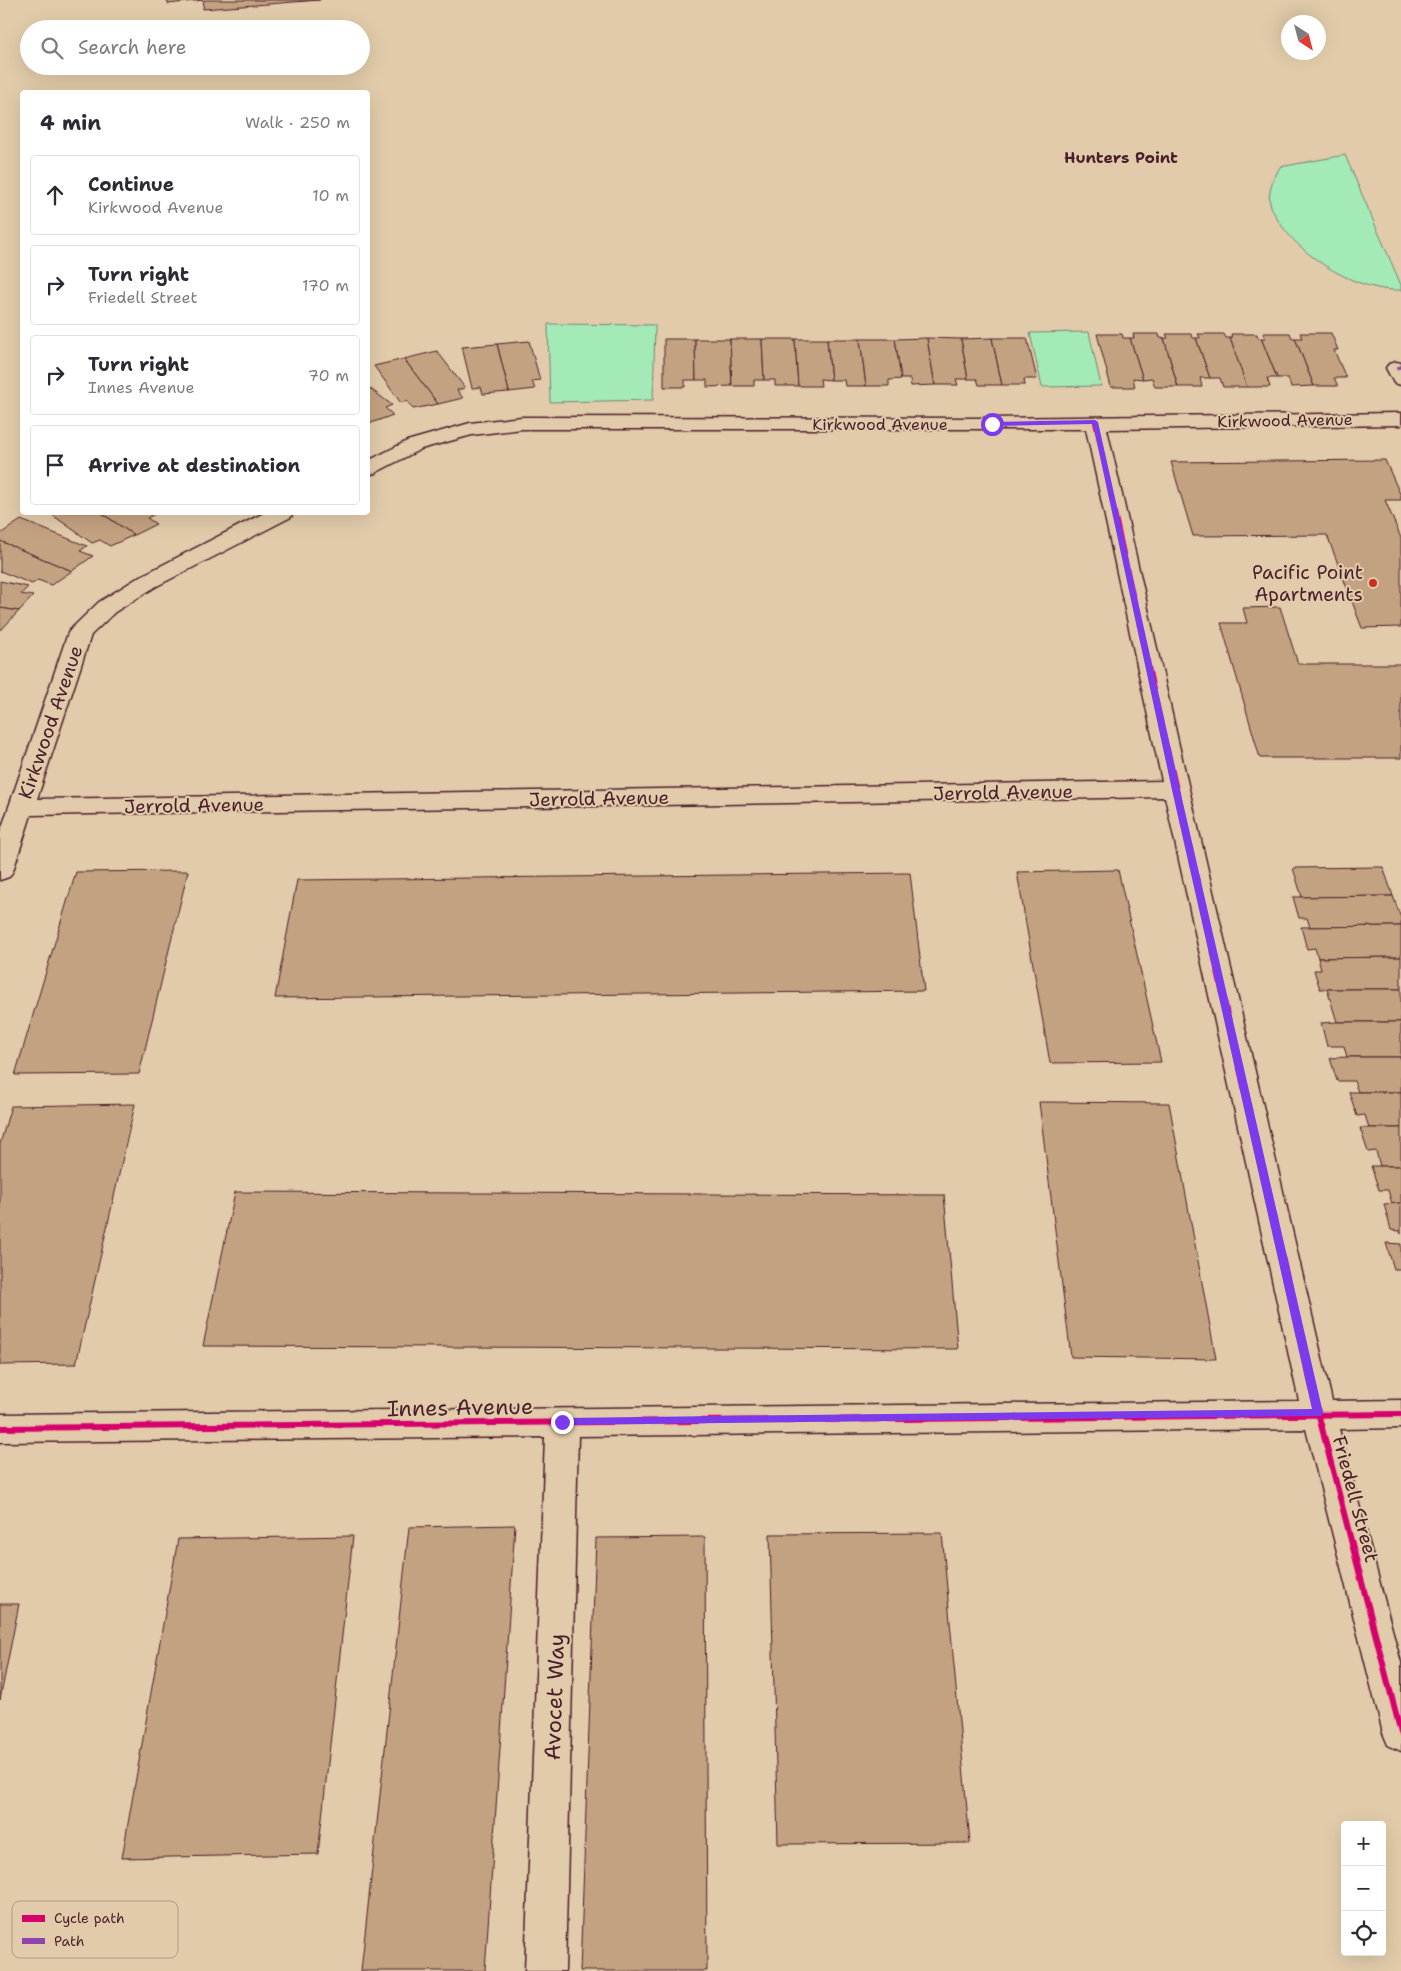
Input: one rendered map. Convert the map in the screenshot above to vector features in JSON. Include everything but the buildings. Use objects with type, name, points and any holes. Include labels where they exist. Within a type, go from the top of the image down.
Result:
[{"type":"street","name":"Kirkwood Avenue","points":[[370,468],[414,445],[470,429],[522,422],[992,424],[1401,419]]},
{"type":"street","name":"Friedell Street","points":[[1095,422],[1176,790],[1318,1413],[1401,1734]]},
{"type":"street","name":"Kirkwood Avenue","points":[[0,871],[80,633],[107,607],[147,582],[277,515]]},
{"type":"street","name":"Jerrold Avenue","points":[[21,807],[1176,790]]},
{"type":"street","name":"Innes Avenue","points":[[0,1428],[1318,1413],[1401,1414]]},
{"type":"street","name":"Avocet Way","points":[[545,1971],[562,1422]]},
{"type":"green space","points":[[1345,155],[1401,285],[1401,290],[1383,289],[1363,284],[1343,276],[1324,264],[1305,251],[1290,236],[1278,220],[1270,203],[1271,189],[1280,167]]},
{"type":"green space","points":[[548,324],[655,325],[653,400],[550,402]]},
{"type":"green space","points":[[1089,332],[1101,386],[1042,387],[1030,333]]},
{"type":"marked path","points":[[1396,368],[1401,367]]},
{"type":"cycle path","points":[[1095,422],[1176,789],[1318,1413],[1401,1733]]},
{"type":"cycle path","points":[[0,1428],[1401,1414]]},
{"type":"place","name":"Pacific Point Apartments","points":[[1373,583]]},
{"type":"district","name":"Hunters Point","points":[[1121,157]]},
{"type":"route","points":[[562,1422],[1318,1413],[1176,790],[1095,422],[992,424]]}]
